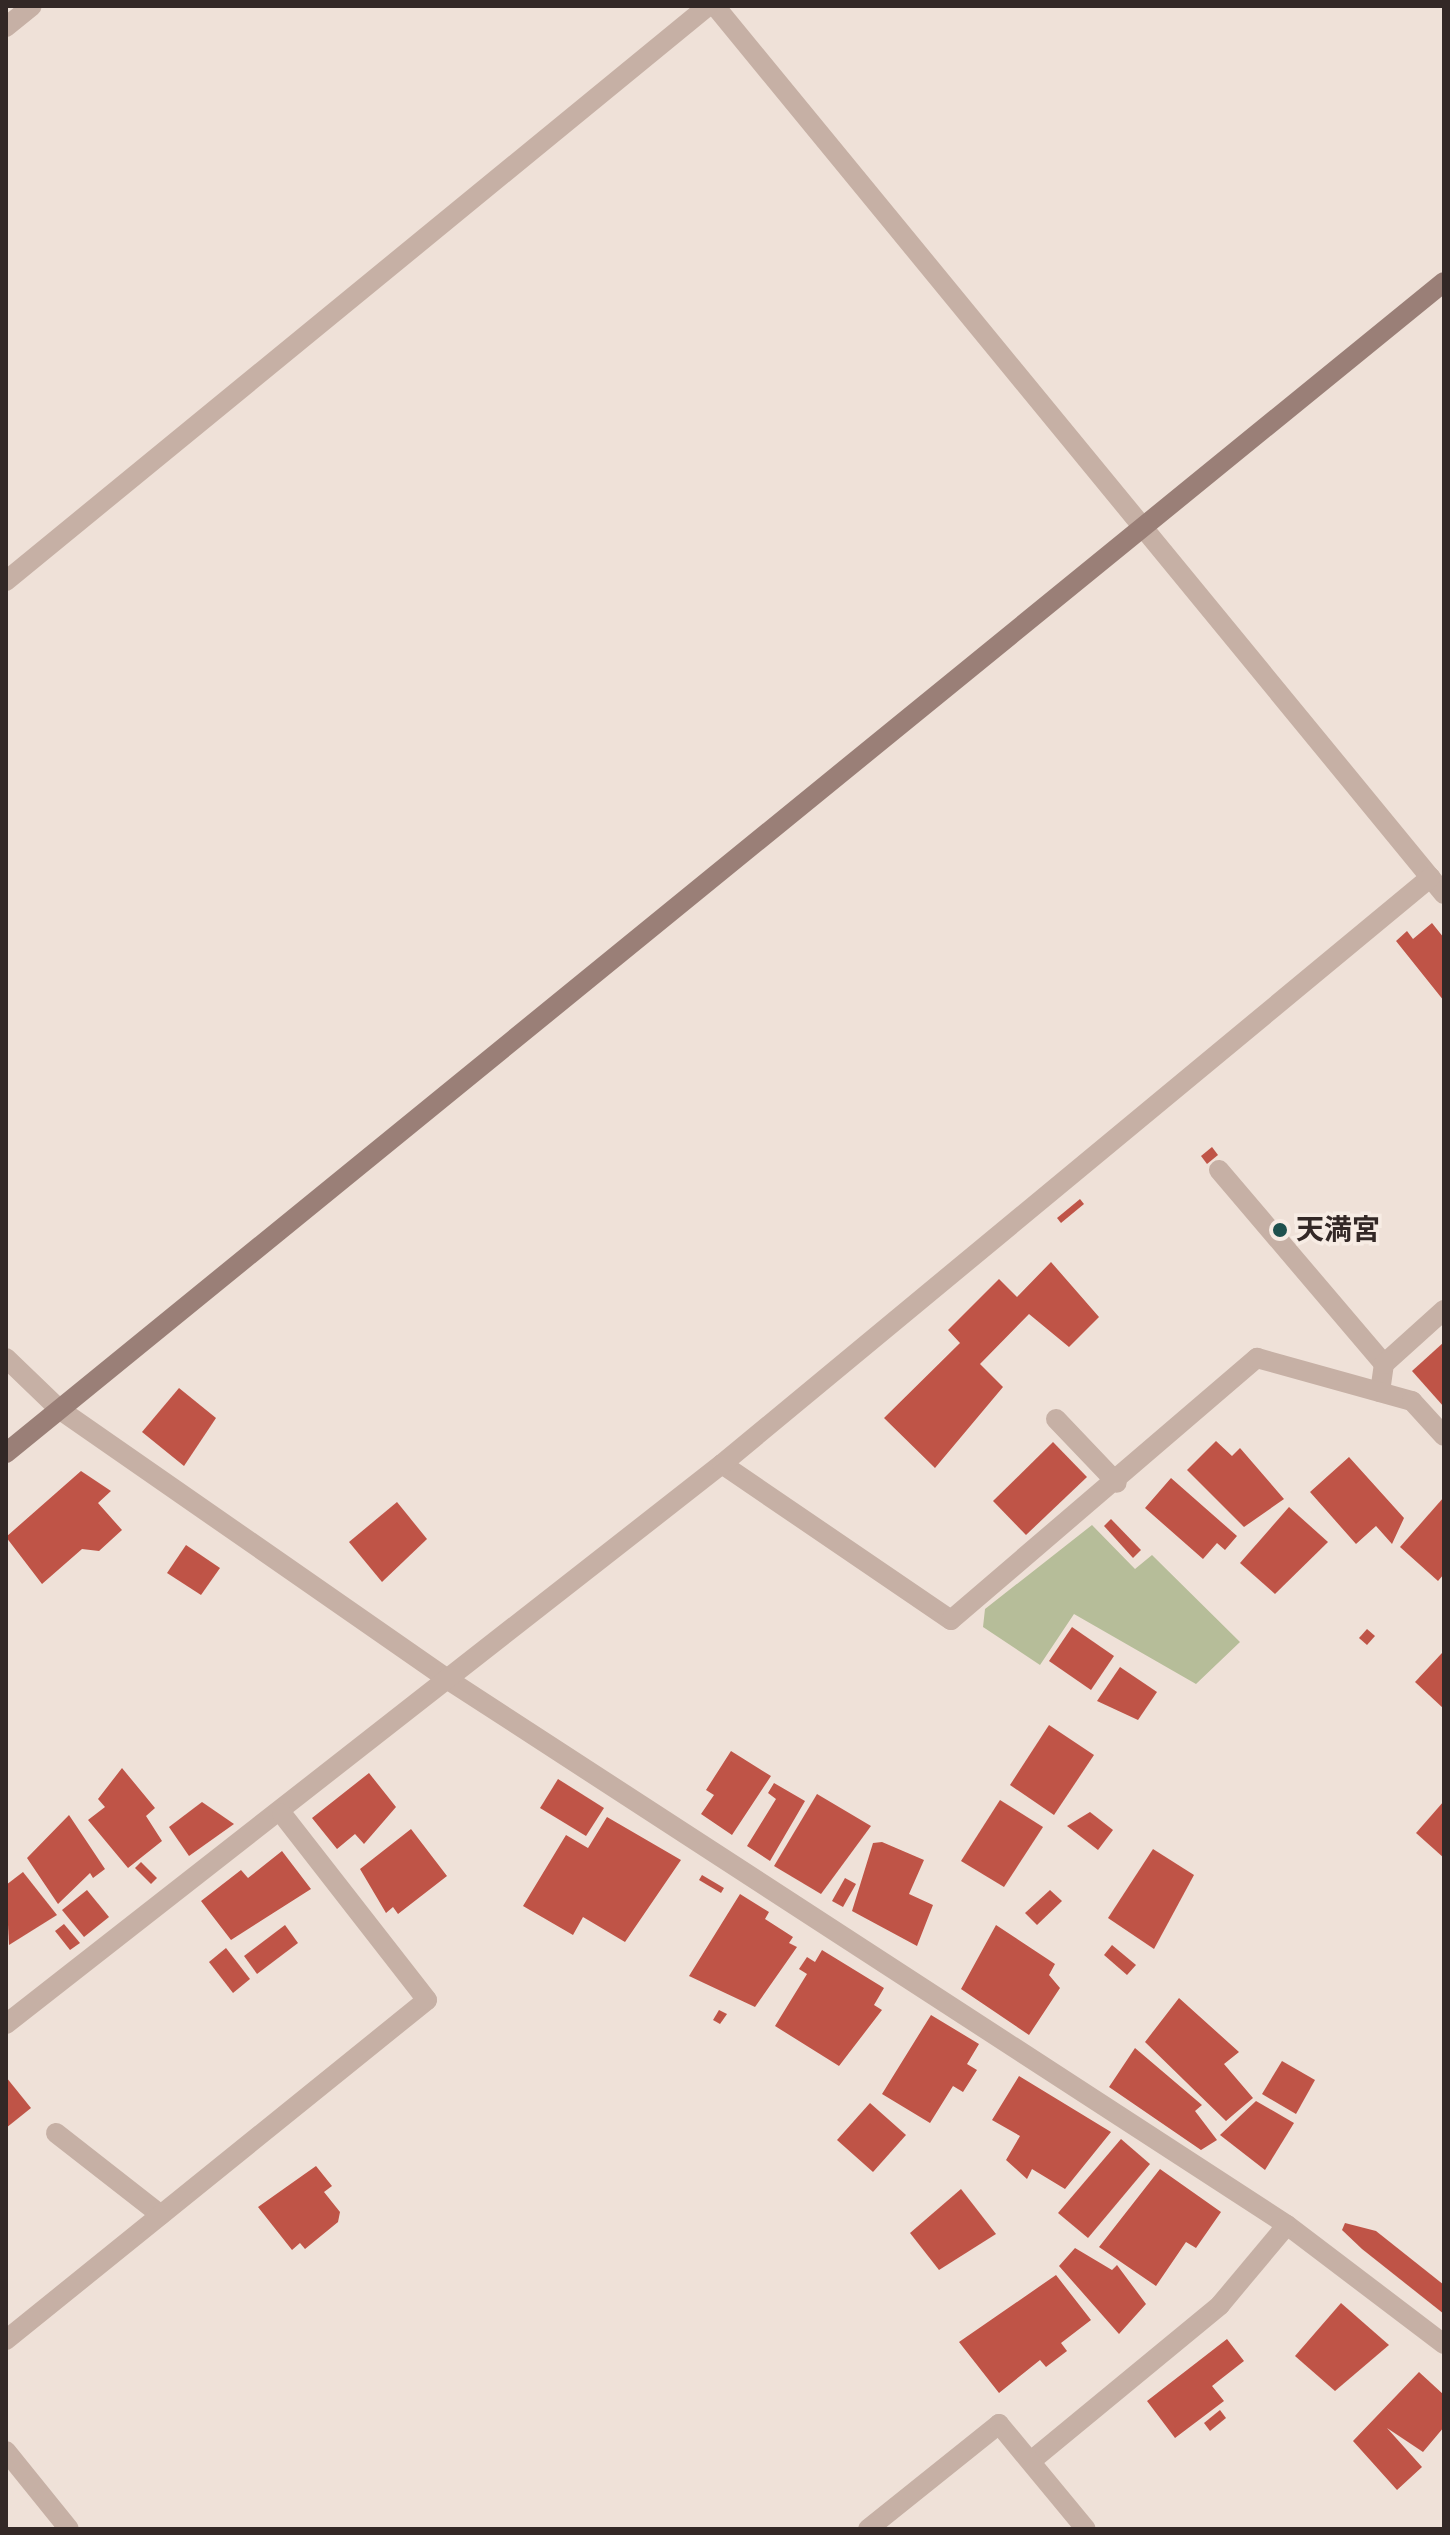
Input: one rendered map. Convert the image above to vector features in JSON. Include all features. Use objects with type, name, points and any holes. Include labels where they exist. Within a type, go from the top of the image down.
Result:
[{"type":"street","points":[[6,27],[32,6]]},
{"type":"street","points":[[6,581],[708,6]]},
{"type":"street","points":[[715,6],[1444,894]]},
{"type":"street","points":[[6,1453],[1444,282]]},
{"type":"street","points":[[6,2024],[282,1814],[447,1679],[722,1464],[1431,877]]},
{"type":"street","points":[[1219,1170],[1384,1364]]},
{"type":"street","points":[[1380,1392],[1384,1364],[1444,1310]]},
{"type":"street","points":[[6,1358],[59,1409],[447,1679],[1287,2225],[1444,2344]]},
{"type":"street","points":[[722,1464],[951,1620],[1117,1483],[1257,1358],[1412,1401],[1444,1436]]},
{"type":"street","points":[[1056,1419],[1117,1483]]},
{"type":"street","points":[[6,2340],[427,2000],[282,1814]]},
{"type":"street","points":[[56,2133],[161,2215]]},
{"type":"street","points":[[1031,2461],[1220,2305],[1287,2225]]},
{"type":"street","points":[[868,2529],[999,2424],[1086,2529]]},
{"type":"street","points":[[6,2451],[69,2529]]},
{"type":"green space","points":[[1092,1525],[1135,1569],[1152,1555],[1240,1642],[1196,1684],[1074,1614],[1040,1665],[983,1627],[985,1609]]},
{"type":"building","points":[[1432,923],[1444,938],[1444,1001],[1396,941],[1407,931],[1413,939]]},
{"type":"building","points":[[1212,1147],[1218,1155],[1207,1164],[1201,1156]]},
{"type":"building","points":[[1080,1199],[1084,1204],[1061,1223],[1057,1218]]},
{"type":"building","points":[[1051,1262],[1099,1317],[1069,1347],[1029,1314],[980,1364],[1003,1387],[935,1468],[884,1418],[960,1343],[948,1330],[999,1279],[1017,1297]]},
{"type":"building","points":[[1444,1342],[1444,1407],[1412,1371]]},
{"type":"building","points":[[179,1388],[216,1418],[184,1466],[142,1432]]},
{"type":"building","points":[[1216,1441],[1232,1456],[1240,1448],[1284,1499],[1244,1527],[1187,1470]]},
{"type":"building","points":[[1053,1442],[1087,1477],[1026,1535],[993,1501]]},
{"type":"building","points":[[1349,1457],[1404,1518],[1392,1544],[1376,1526],[1356,1544],[1310,1492]]},
{"type":"building","points":[[81,1471],[111,1491],[98,1503],[122,1530],[99,1551],[82,1549],[42,1584],[6,1537]]},
{"type":"building","points":[[1171,1478],[1237,1536],[1225,1550],[1217,1543],[1203,1559],[1145,1508]]},
{"type":"building","points":[[1444,1497],[1444,1574],[1438,1581],[1400,1547]]},
{"type":"building","points":[[397,1502],[427,1539],[382,1582],[349,1542]]},
{"type":"building","points":[[1289,1507],[1328,1542],[1275,1594],[1240,1563]]},
{"type":"building","points":[[1111,1519],[1141,1550],[1133,1558],[1104,1526]]},
{"type":"building","points":[[186,1545],[220,1568],[201,1595],[167,1573]]},
{"type":"building","points":[[1072,1627],[1114,1656],[1091,1690],[1049,1661]]},
{"type":"building","points":[[1367,1629],[1375,1636],[1367,1645],[1359,1638]]},
{"type":"building","points":[[1442,1653],[1444,1655],[1444,1709],[1415,1682]]},
{"type":"building","points":[[1120,1667],[1157,1692],[1138,1720],[1097,1701]]},
{"type":"building","points":[[1049,1725],[1094,1755],[1054,1815],[1010,1785]]},
{"type":"building","points":[[731,1751],[771,1776],[732,1835],[701,1814],[714,1795],[706,1790]]},
{"type":"building","points":[[122,1768],[155,1808],[146,1816],[162,1841],[128,1868],[88,1820],[105,1807],[98,1799]]},
{"type":"building","points":[[369,1773],[396,1807],[364,1844],[355,1834],[337,1849],[312,1818]]},
{"type":"building","points":[[558,1779],[604,1808],[586,1836],[540,1808]]},
{"type":"building","points":[[774,1783],[805,1801],[770,1861],[747,1846],[776,1799],[768,1793]]},
{"type":"building","points":[[817,1794],[871,1826],[821,1894],[774,1866]]},
{"type":"building","points":[[1000,1800],[1043,1827],[1004,1887],[961,1861]]},
{"type":"building","points":[[1444,1801],[1444,1858],[1416,1833]]},
{"type":"building","points":[[202,1802],[234,1824],[189,1856],[169,1827]]},
{"type":"building","points":[[1090,1812],[1113,1830],[1098,1850],[1067,1826]]},
{"type":"building","points":[[69,1815],[105,1869],[93,1878],[90,1873],[58,1904],[27,1858]]},
{"type":"building","points":[[607,1817],[681,1860],[625,1942],[583,1917],[573,1935],[523,1906],[566,1835],[588,1848]]},
{"type":"building","points":[[411,1829],[447,1876],[398,1914],[393,1907],[386,1913],[360,1869]]},
{"type":"building","points":[[882,1842],[924,1860],[909,1894],[933,1905],[917,1946],[852,1911],[873,1843]]},
{"type":"building","points":[[1153,1849],[1194,1875],[1154,1949],[1108,1918]]},
{"type":"building","points":[[282,1851],[311,1889],[231,1940],[201,1901],[241,1870],[248,1878]]},
{"type":"building","points":[[141,1862],[157,1878],[151,1884],[135,1868]]},
{"type":"building","points":[[23,1872],[57,1915],[9,1945],[6,1885]]},
{"type":"building","points":[[702,1875],[724,1888],[721,1893],[699,1880]]},
{"type":"building","points":[[845,1878],[856,1884],[843,1907],[832,1901]]},
{"type":"building","points":[[87,1890],[109,1917],[84,1937],[62,1910]]},
{"type":"building","points":[[1050,1890],[1062,1901],[1037,1925],[1025,1913]]},
{"type":"building","points":[[740,1894],[769,1912],[765,1919],[793,1937],[789,1943],[797,1947],[755,2007],[689,1976]]},
{"type":"building","points":[[64,1924],[80,1943],[70,1950],[55,1931]]},
{"type":"building","points":[[285,1925],[298,1943],[257,1974],[244,1956]]},
{"type":"building","points":[[996,1925],[1055,1964],[1049,1975],[1060,1988],[1029,2035],[961,1989]]},
{"type":"building","points":[[1112,1945],[1136,1965],[1127,1975],[1104,1955]]},
{"type":"building","points":[[226,1948],[250,1979],[233,1993],[209,1962]]},
{"type":"building","points":[[822,1950],[884,1988],[874,2005],[882,2010],[839,2066],[775,2026],[807,1974],[799,1969],[807,1957],[815,1962]]},
{"type":"building","points":[[1179,1998],[1239,2052],[1224,2064],[1253,2098],[1226,2121],[1145,2042]]},
{"type":"building","points":[[719,2010],[727,2014],[720,2024],[713,2020]]},
{"type":"building","points":[[931,2015],[979,2044],[967,2064],[977,2070],[963,2092],[953,2086],[930,2123],[882,2094]]},
{"type":"building","points":[[1135,2048],[1202,2105],[1195,2111],[1217,2140],[1201,2150],[1109,2087]]},
{"type":"building","points":[[1282,2061],[1315,2080],[1296,2114],[1262,2094]]},
{"type":"building","points":[[1019,2076],[1111,2132],[1065,2189],[1032,2169],[1027,2179],[1006,2160],[1020,2136],[992,2120]]},
{"type":"building","points":[[6,2077],[31,2108],[6,2128]]},
{"type":"building","points":[[1256,2101],[1294,2123],[1265,2170],[1220,2135]]},
{"type":"building","points":[[870,2103],[906,2135],[873,2172],[837,2140]]},
{"type":"building","points":[[1121,2139],[1150,2164],[1088,2238],[1058,2213]]},
{"type":"building","points":[[316,2166],[332,2186],[324,2192],[340,2212],[338,2222],[305,2249],[300,2243],[292,2250],[258,2207]]},
{"type":"building","points":[[1160,2169],[1221,2212],[1196,2248],[1186,2242],[1156,2286],[1099,2247]]},
{"type":"building","points":[[961,2189],[996,2234],[939,2270],[910,2233]]},
{"type":"building","points":[[1345,2223],[1376,2231],[1444,2285],[1444,2314],[1362,2249],[1342,2230]]},
{"type":"building","points":[[1075,2248],[1112,2270],[1117,2265],[1146,2304],[1119,2334],[1059,2266]]},
{"type":"building","points":[[1056,2275],[1091,2320],[1061,2343],[1067,2351],[1046,2367],[1040,2360],[999,2393],[959,2342]]},
{"type":"building","points":[[1341,2303],[1389,2345],[1335,2391],[1295,2356]]},
{"type":"building","points":[[1227,2339],[1244,2361],[1212,2386],[1224,2401],[1175,2438],[1147,2401]]},
{"type":"building","points":[[1419,2372],[1444,2395],[1444,2427],[1423,2452],[1387,2428],[1422,2467],[1397,2490],[1353,2441]]},
{"type":"building","points":[[1220,2410],[1226,2418],[1210,2431],[1204,2423]]},
{"type":"place","name":"天満宮","points":[[1280,1230]]}]
